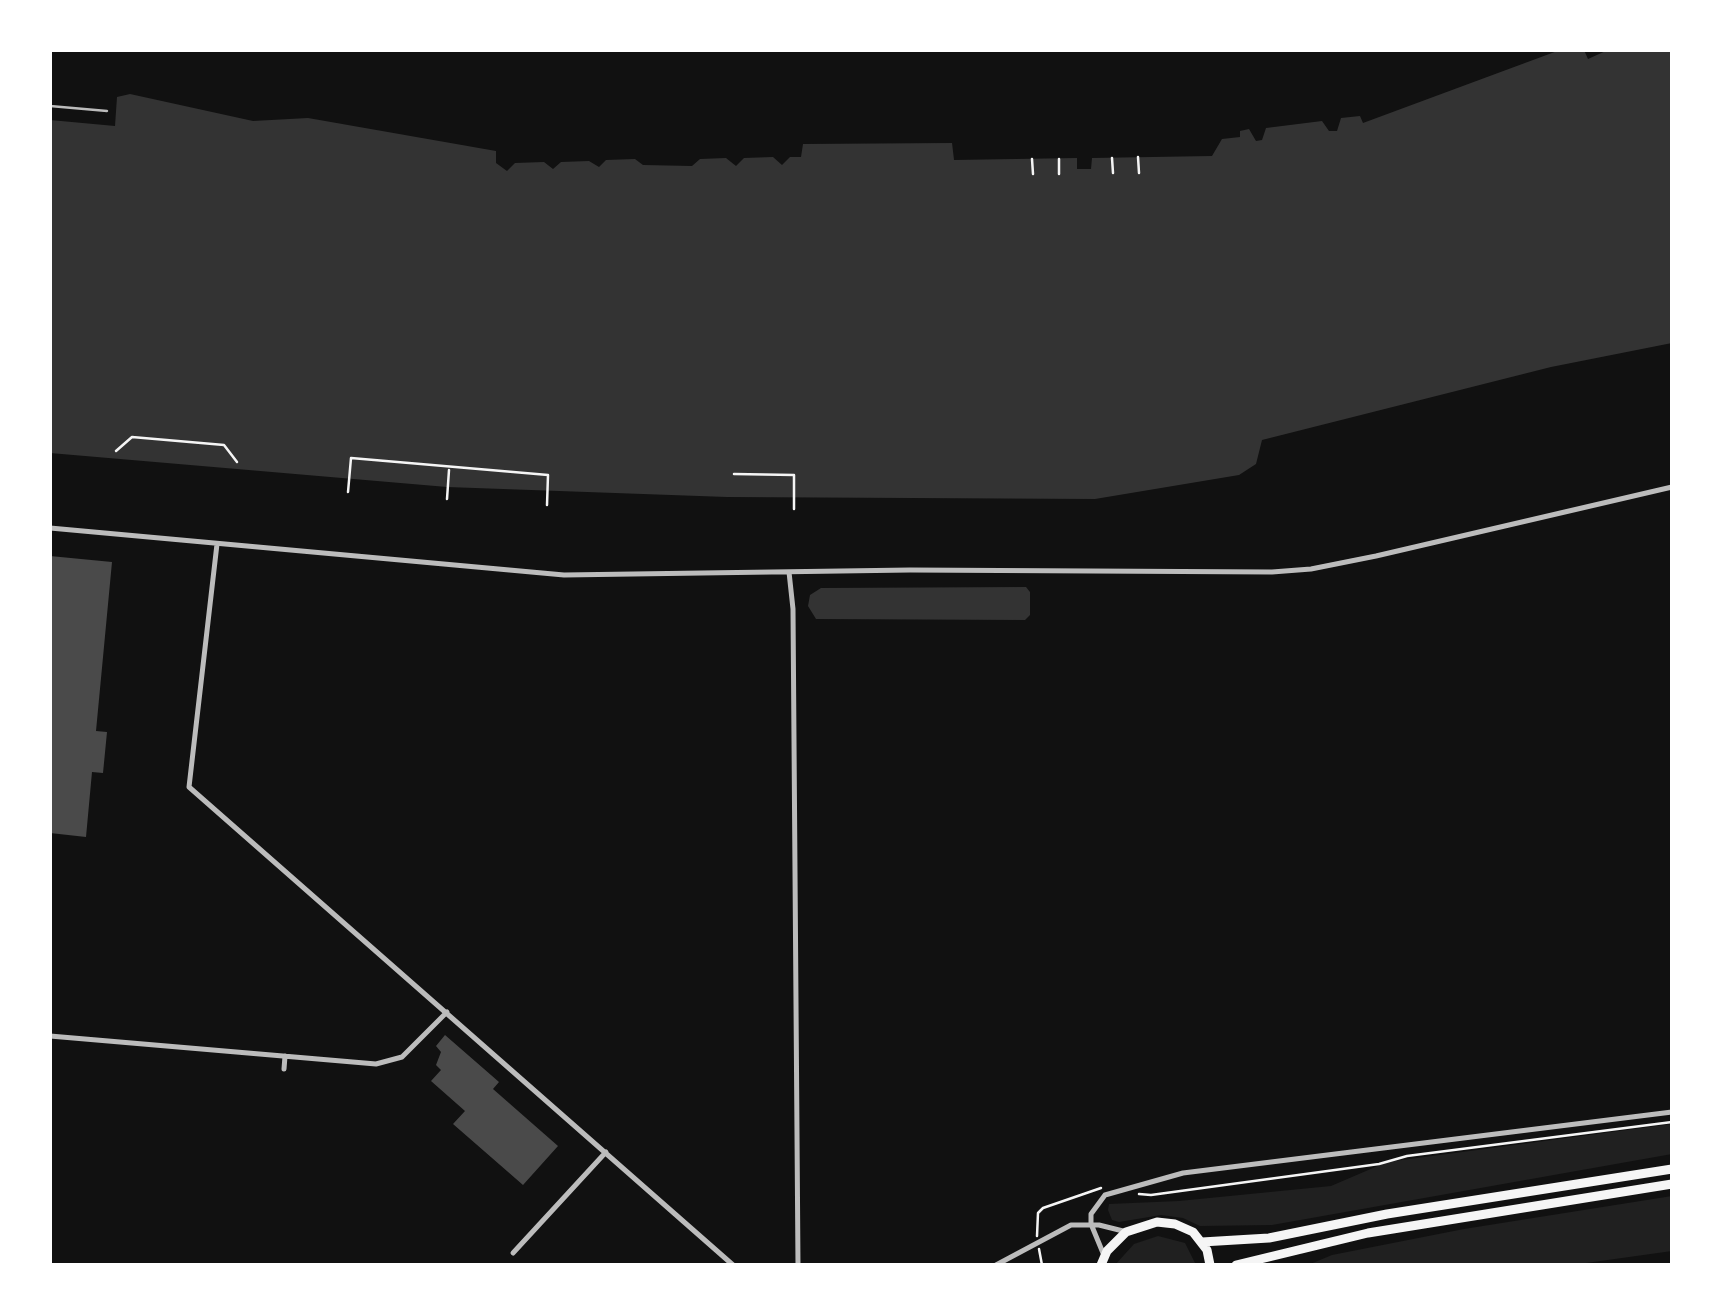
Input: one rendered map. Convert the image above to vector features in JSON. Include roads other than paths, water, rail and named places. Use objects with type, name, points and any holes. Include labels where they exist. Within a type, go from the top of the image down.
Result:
[{"type":"main road","points":[[1202,1242],[1269,1238],[1387,1214],[1672,1169]]},
{"type":"main road","points":[[1236,1265],[1368,1233],[1672,1184]]},
{"type":"main road","points":[[1102,1260],[1126,1232],[1146,1224],[1167,1223],[1188,1229],[1202,1242],[1210,1265]]},
{"type":"street","points":[[50,528],[564,575],[1300,571],[1532,522],[1672,487]]},
{"type":"street","points":[[217,544],[189,787],[734,1265]]},
{"type":"street","points":[[789,572],[793,609],[798,1265]]},
{"type":"street","points":[[50,1036],[376,1064],[397,1060],[448,1012]]},
{"type":"street","points":[[284,1069],[285,1056]]},
{"type":"street","points":[[1102,1260],[1091,1214],[1101,1200],[1117,1190],[1183,1173],[1672,1112]]},
{"type":"street","points":[[514,1253],[606,1152]]},
{"type":"street","points":[[996,1265],[1071,1225],[1091,1224],[1126,1232]]},
{"type":"lane","points":[[50,106],[107,111]]}]
